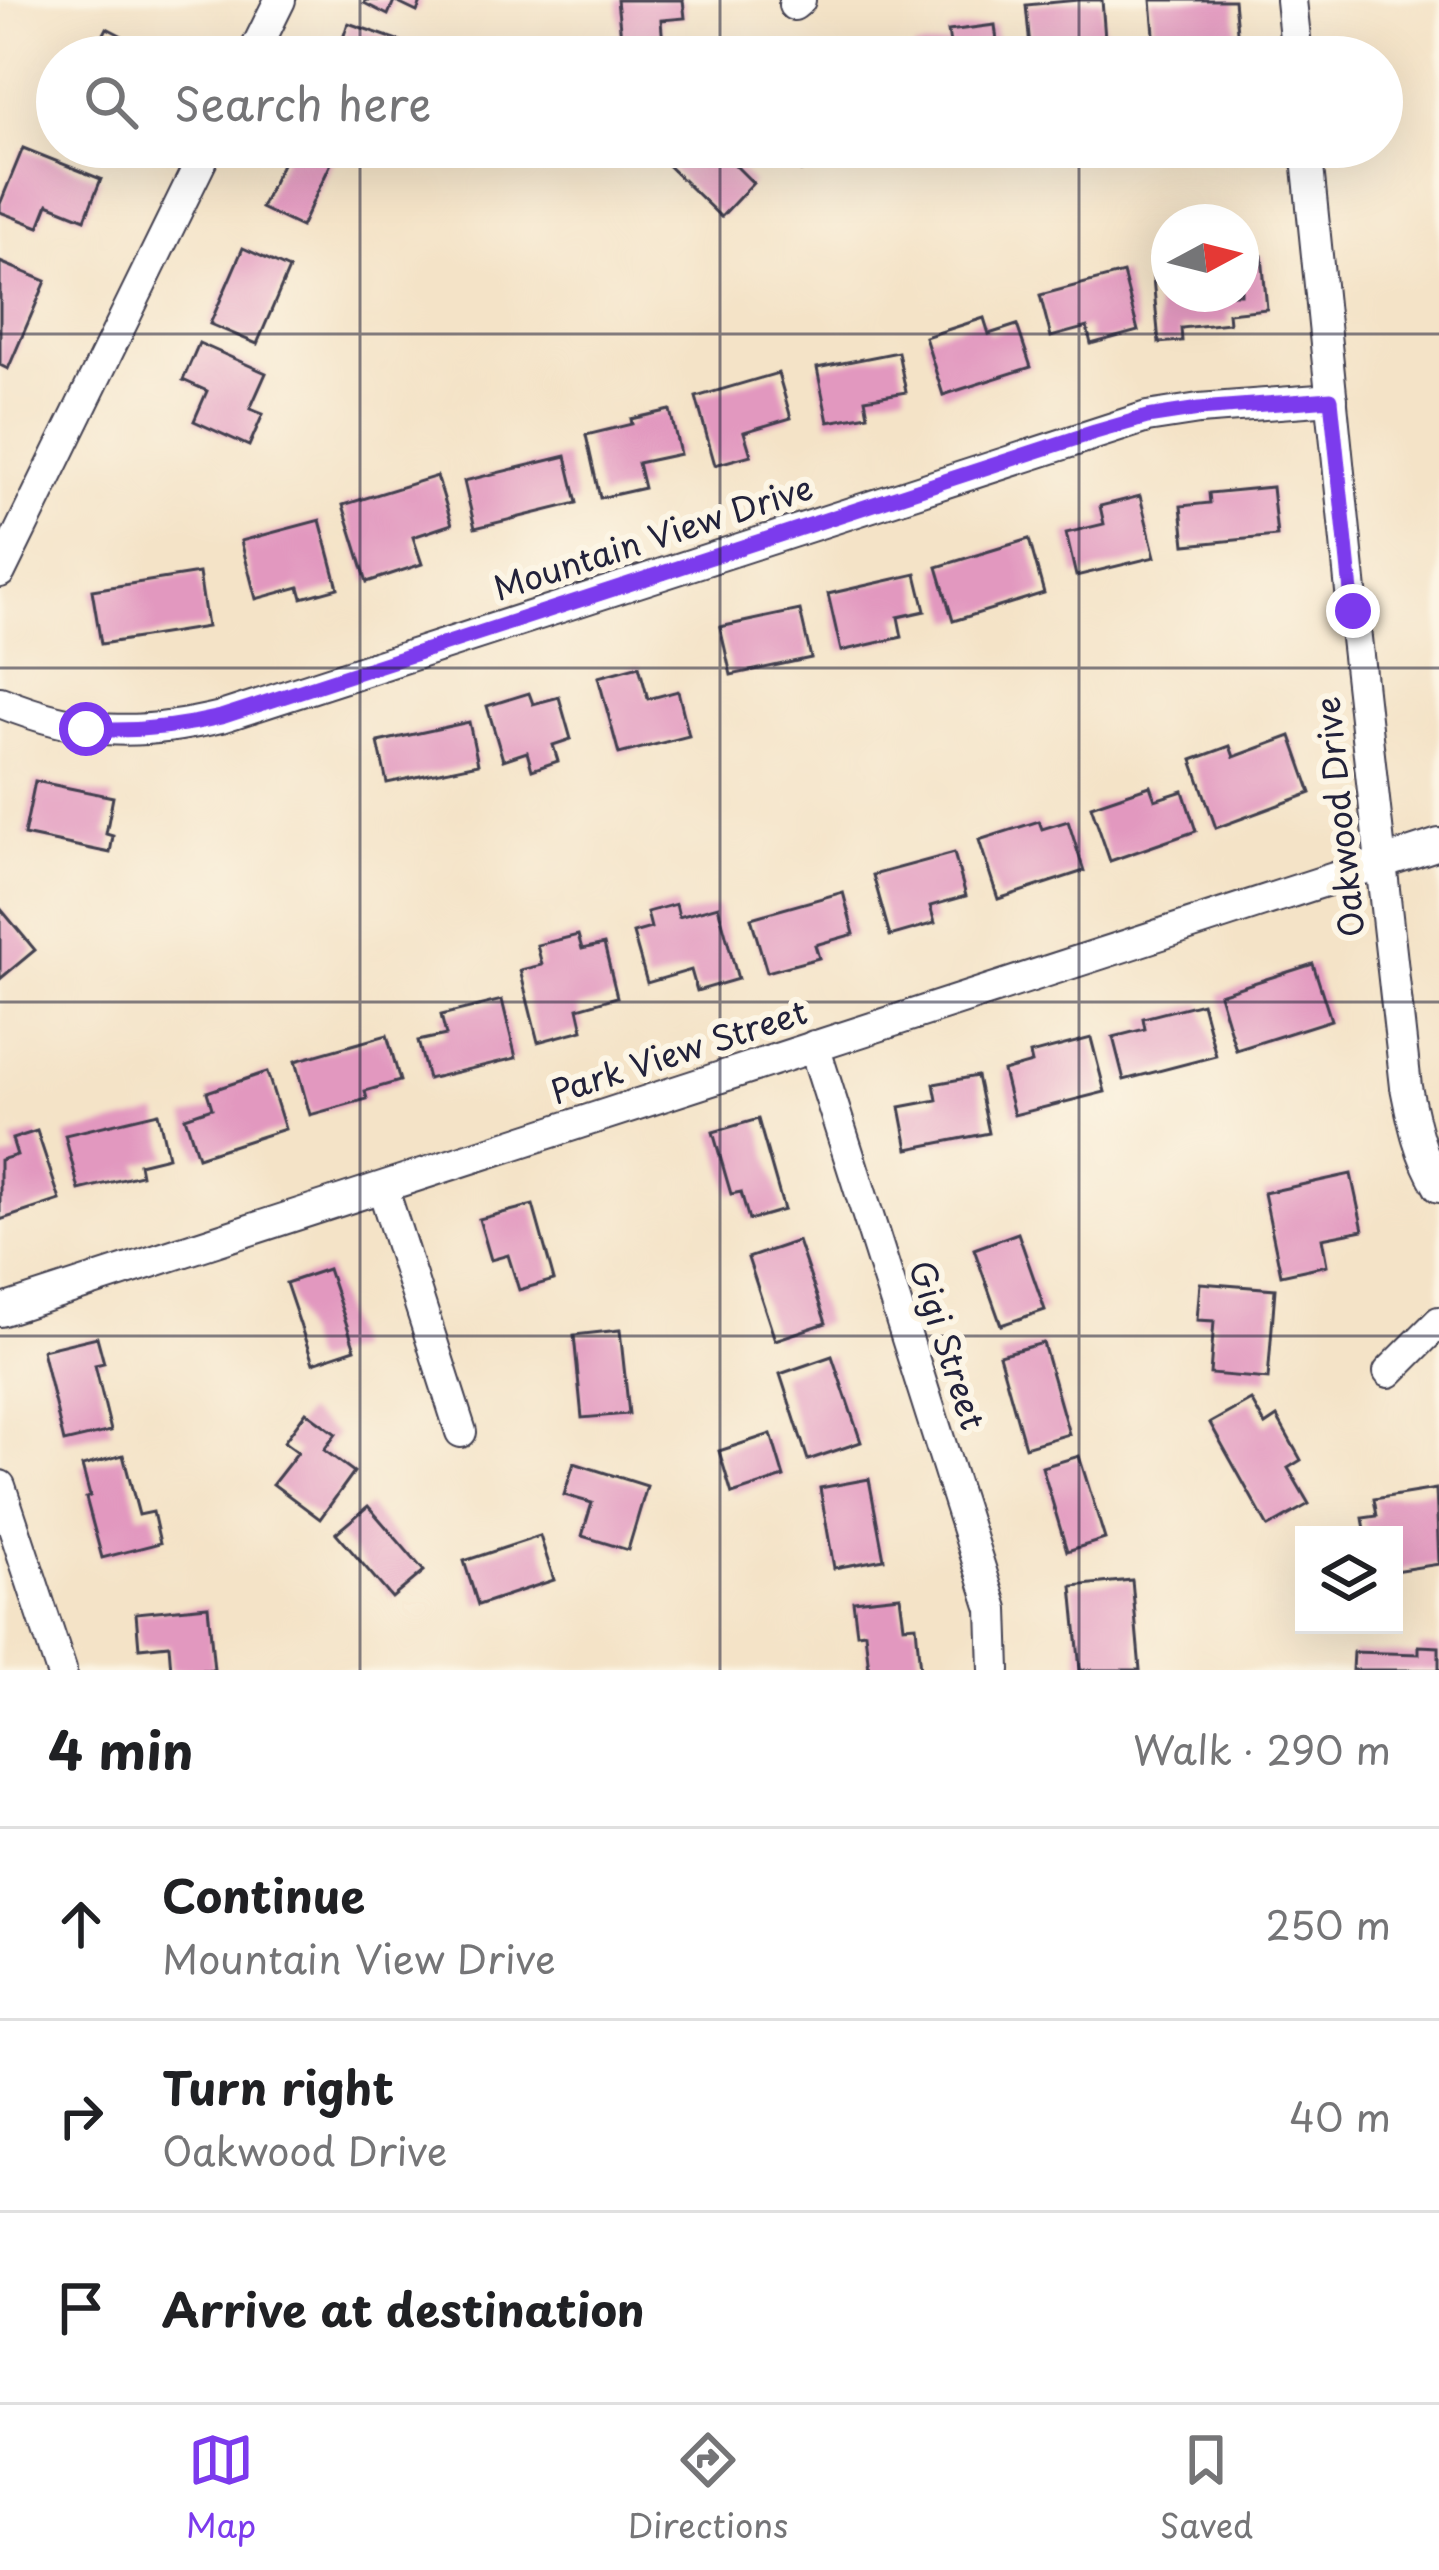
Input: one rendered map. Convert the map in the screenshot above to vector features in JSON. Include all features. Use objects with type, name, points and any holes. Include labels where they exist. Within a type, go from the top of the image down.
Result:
[{"type":"street","points":[[262,36],[280,0]]},
{"type":"street","points":[[1291,0],[1295,36]]},
{"type":"street","points":[[0,572],[198,168]]},
{"type":"street","name":"Oakwood Drive","points":[[1308,168],[1406,1087],[1416,1135],[1439,1187]]},
{"type":"street","name":"Mountain View Drive","points":[[0,702],[86,729],[177,728],[1147,417],[1331,399]]},
{"type":"street","name":"Park View Street","points":[[0,1311],[1439,844]]},
{"type":"street","name":"Gigi Street","points":[[814,1046],[993,1609],[995,1670]]},
{"type":"street","points":[[383,1189],[461,1432]]},
{"type":"street","points":[[1389,1372],[1439,1322]]},
{"type":"street","points":[[0,1486],[61,1670]]},
{"type":"building","points":[[366,0],[422,0],[417,12],[394,1],[388,15],[364,3]]},
{"type":"building","points":[[617,0],[683,0],[685,18],[661,20],[662,36],[621,36]]},
{"type":"building","points":[[1102,0],[1105,36],[1029,36],[1026,5]]},
{"type":"building","points":[[1151,0],[1234,0],[1237,36],[1154,36]]},
{"type":"building","points":[[348,23],[386,36],[344,36]]},
{"type":"building","points":[[995,25],[996,36],[949,36],[948,31]]},
{"type":"building","points":[[23,148],[36,153],[36,168],[73,168],[101,179],[85,219],[48,204],[39,227],[0,212]]},
{"type":"building","points":[[280,168],[329,168],[301,227],[261,208]]},
{"type":"building","points":[[671,168],[738,168],[753,183],[721,217]]},
{"type":"building","points":[[243,248],[289,269],[257,344],[210,324]]},
{"type":"building","points":[[1259,256],[1267,309],[1259,310]]},
{"type":"building","points":[[0,262],[46,281],[8,369],[0,365]]},
{"type":"building","points":[[1123,273],[1138,331],[1091,344],[1087,327],[1051,337],[1040,295]]},
{"type":"building","points":[[1156,312],[1238,312],[1228,313],[1229,323],[1181,328],[1182,341],[1159,343]]},
{"type":"building","points":[[984,318],[989,334],[1017,325],[1031,367],[943,395],[925,337]]},
{"type":"building","points":[[199,343],[266,373],[250,409],[263,414],[249,446],[194,421],[207,391],[183,380]]},
{"type":"building","points":[[898,352],[906,392],[865,399],[868,415],[828,422],[817,368]]},
{"type":"building","points":[[778,373],[791,418],[744,432],[751,455],[715,465],[696,397]]},
{"type":"building","points":[[670,410],[680,454],[638,463],[644,488],[600,498],[586,435]]},
{"type":"building","points":[[566,456],[577,503],[475,528],[464,481]]},
{"type":"building","points":[[437,476],[452,524],[413,537],[422,564],[367,582],[343,505]]},
{"type":"building","points":[[1272,487],[1277,536],[1185,545],[1181,506],[1210,503],[1209,493]]},
{"type":"building","points":[[1140,496],[1155,557],[1076,576],[1066,533],[1104,524],[1100,506]]},
{"type":"building","points":[[320,520],[338,588],[302,598],[299,587],[256,599],[241,541]]},
{"type":"building","points":[[1029,539],[1044,593],[953,621],[937,567]]},
{"type":"building","points":[[199,573],[207,627],[101,644],[92,590]]},
{"type":"building","points":[[916,574],[925,611],[898,617],[902,637],[841,651],[828,594]]},
{"type":"building","points":[[800,610],[811,658],[731,675],[720,627]]},
{"type":"building","points":[[639,666],[648,699],[678,691],[689,736],[619,754],[598,677]]},
{"type":"building","points":[[529,693],[533,704],[559,697],[571,739],[553,745],[558,761],[532,770],[527,752],[503,760],[487,706]]},
{"type":"building","points":[[469,722],[478,764],[387,783],[378,742]]},
{"type":"building","points":[[1291,736],[1311,793],[1216,828],[1192,760],[1230,746],[1234,757]]},
{"type":"building","points":[[35,781],[113,797],[106,834],[113,836],[110,853],[24,835]]},
{"type":"building","points":[[1150,786],[1155,800],[1183,791],[1196,831],[1110,861],[1091,806]]},
{"type":"building","points":[[1039,821],[1042,829],[1068,821],[1084,871],[998,899],[979,840]]},
{"type":"building","points":[[954,853],[966,896],[930,906],[935,923],[890,936],[873,875]]},
{"type":"building","points":[[843,892],[854,934],[815,945],[819,958],[767,972],[751,918]]},
{"type":"building","points":[[676,904],[679,917],[718,906],[738,979],[697,991],[691,970],[647,983],[633,933],[651,928],[647,912]]},
{"type":"building","points":[[0,908],[35,950],[0,979]]},
{"type":"building","points":[[578,935],[582,949],[604,944],[617,997],[578,1008],[583,1030],[538,1042],[520,970],[542,965],[537,945]]},
{"type":"building","points":[[1313,964],[1331,1020],[1236,1050],[1219,994]]},
{"type":"building","points":[[502,1000],[516,1058],[428,1079],[418,1041],[446,1035],[441,1015]]},
{"type":"building","points":[[1202,1003],[1216,1056],[1124,1080],[1113,1037],[1145,1029],[1143,1018]]},
{"type":"building","points":[[387,1035],[400,1081],[365,1091],[367,1099],[310,1115],[295,1061]]},
{"type":"building","points":[[1091,1038],[1105,1092],[1014,1115],[1003,1071],[1032,1063],[1030,1054]]},
{"type":"building","points":[[267,1072],[285,1129],[198,1157],[185,1117],[212,1108],[207,1092]]},
{"type":"building","points":[[977,1076],[989,1133],[908,1149],[900,1107],[937,1100],[934,1084]]},
{"type":"building","points":[[158,1113],[168,1157],[139,1164],[141,1175],[79,1190],[65,1135]]},
{"type":"building","points":[[758,1119],[784,1210],[749,1220],[741,1192],[731,1194],[713,1132]]},
{"type":"building","points":[[37,1131],[60,1200],[0,1220],[0,1160],[17,1155],[12,1139]]},
{"type":"building","points":[[1351,1174],[1363,1230],[1322,1238],[1327,1265],[1281,1275],[1264,1193]]},
{"type":"building","points":[[533,1205],[554,1280],[519,1290],[508,1255],[491,1260],[479,1219]]},
{"type":"building","points":[[1018,1233],[1045,1310],[1001,1325],[974,1249]]},
{"type":"building","points":[[798,1241],[826,1323],[775,1340],[748,1258]]},
{"type":"building","points":[[328,1269],[355,1349],[313,1363],[286,1283]]},
{"type":"building","points":[[1200,1283],[1275,1289],[1268,1379],[1210,1374],[1214,1321],[1197,1320]]},
{"type":"building","points":[[620,1330],[629,1414],[582,1418],[574,1335]]},
{"type":"building","points":[[97,1337],[104,1363],[95,1365],[111,1431],[64,1442],[42,1350]]},
{"type":"building","points":[[1043,1343],[1069,1434],[1025,1447],[999,1355]]},
{"type":"building","points":[[832,1356],[861,1442],[808,1460],[780,1374]]},
{"type":"building","points":[[1251,1400],[1265,1425],[1277,1417],[1301,1460],[1288,1468],[1309,1504],[1268,1527],[1210,1423]]},
{"type":"building","points":[[306,1412],[336,1434],[324,1450],[354,1472],[320,1519],[273,1484],[298,1452],[284,1442]]},
{"type":"building","points":[[771,1434],[784,1477],[732,1494],[719,1451]]},
{"type":"building","points":[[123,1455],[139,1515],[153,1512],[160,1543],[102,1558],[82,1466]]},
{"type":"building","points":[[1079,1456],[1105,1539],[1067,1551],[1042,1467]]},
{"type":"building","points":[[574,1463],[647,1486],[628,1550],[582,1536],[592,1503],[564,1495]]},
{"type":"building","points":[[869,1479],[884,1559],[834,1568],[820,1488]]},
{"type":"building","points":[[1436,1489],[1439,1564],[1403,1570],[1403,1526],[1364,1526],[1363,1518],[1377,1516],[1374,1499]]},
{"type":"building","points":[[368,1506],[424,1571],[392,1598],[336,1533]]},
{"type":"building","points":[[540,1536],[554,1580],[478,1605],[464,1561]]},
{"type":"building","points":[[1132,1580],[1140,1670],[1080,1670],[1072,1586]]},
{"type":"building","points":[[900,1596],[904,1626],[916,1625],[920,1670],[869,1670],[865,1632],[857,1633],[853,1601]]},
{"type":"building","points":[[208,1606],[214,1670],[171,1670],[169,1645],[139,1648],[136,1613]]},
{"type":"building","points":[[1419,1646],[1439,1647],[1439,1670],[1352,1670],[1353,1652],[1419,1654]]},
{"type":"route","points":[[86,729],[177,728],[221,717],[1095,432],[1199,409],[1331,399],[1353,611]]}]
